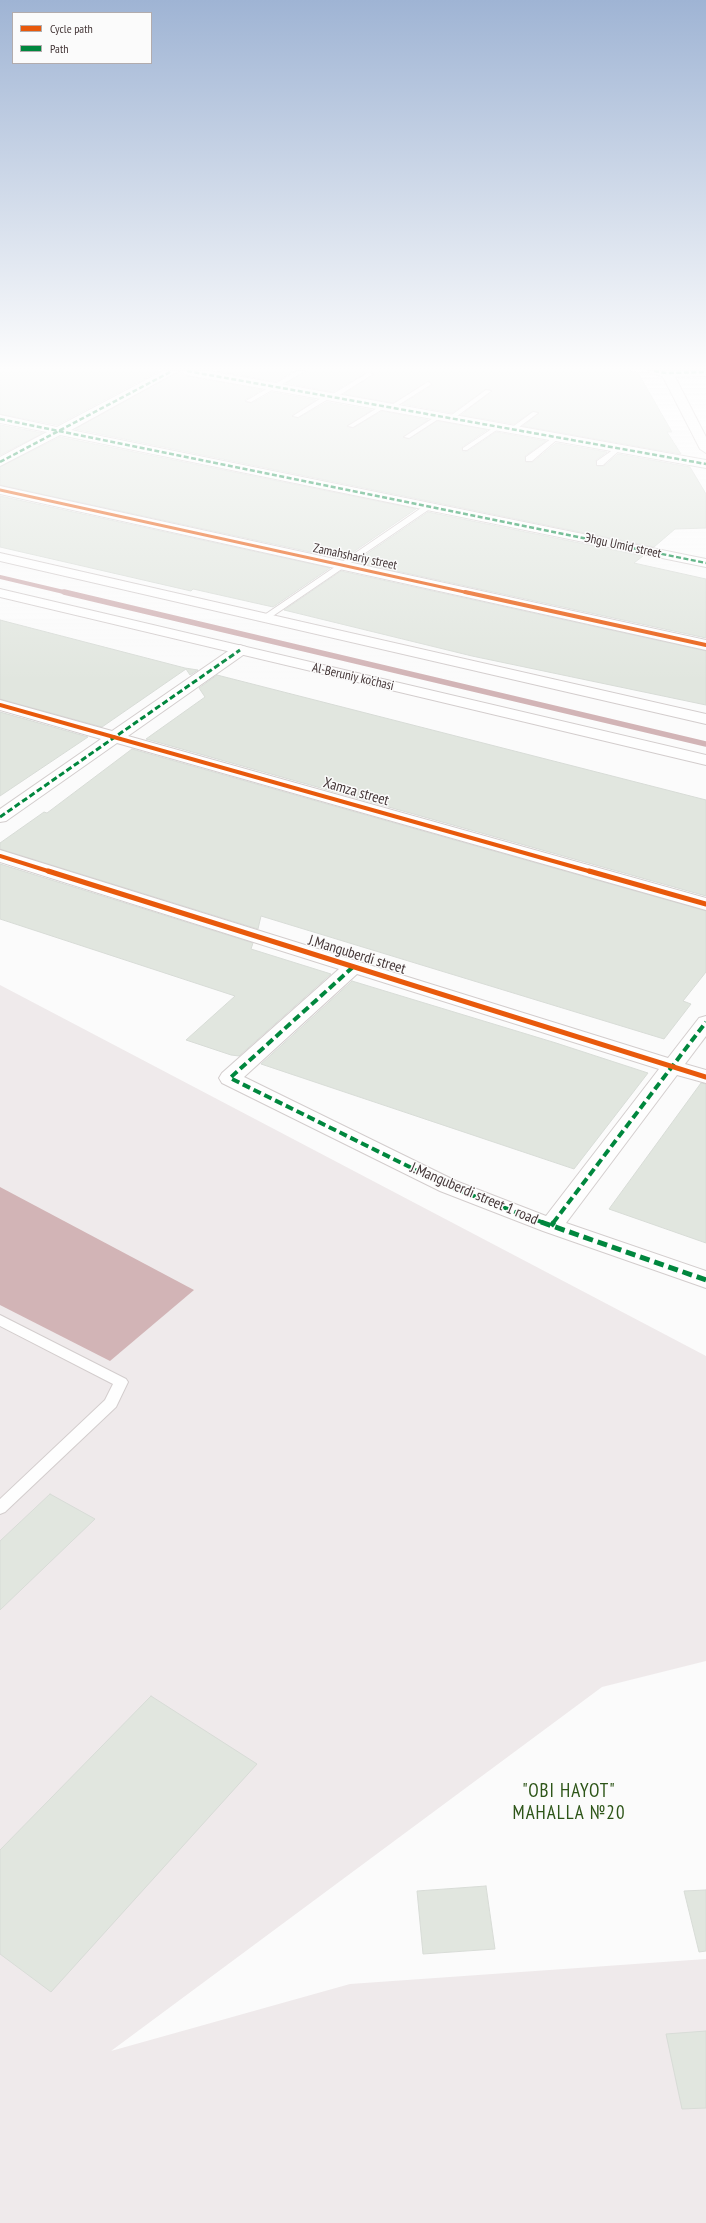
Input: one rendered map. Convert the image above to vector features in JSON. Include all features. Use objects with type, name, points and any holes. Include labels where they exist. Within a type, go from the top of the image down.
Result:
[{"type":"street","name":"Эhgu Umid street","points":[[275,475],[706,563]]},
{"type":"street","name":"Zamahshariy street","points":[[0,490],[706,646]]},
{"type":"street","points":[[0,557],[706,719]]},
{"type":"street","name":"Al-Beruniy ko’chasi","points":[[0,593],[706,760]]},
{"type":"street","points":[[0,816],[240,650]]},
{"type":"street","name":"Xamza street","points":[[0,705],[706,904]]},
{"type":"street","name":"J.Manguberdi street","points":[[0,856],[706,1077]]},
{"type":"street","name":"J.Manguberdi street 1 road","points":[[353,967],[230,1078],[448,1186],[552,1226],[706,1280]]},
{"type":"street","points":[[552,1226],[706,1022]]},
{"type":"lane","points":[[264,618],[430,506]]},
{"type":"lane","points":[[0,1320],[121,1382],[111,1403],[0,1508]]},
{"type":"shaded area","points":[[0,985],[706,1356],[706,1661],[602,1687],[111,2051],[350,1984],[706,1959],[706,2223],[0,2223]]},
{"type":"shaded area","points":[[0,1187],[194,1290],[110,1361],[0,1305]]},
{"type":"building","points":[[0,475],[247,475],[416,509],[343,559],[0,485]]},
{"type":"building","points":[[299,475],[695,475],[706,494],[706,528],[675,529],[654,547]]},
{"type":"building","points":[[0,496],[330,568],[273,607],[193,589],[191,591],[0,547]]},
{"type":"building","points":[[428,512],[643,556],[634,563],[706,579],[706,638],[355,562]]},
{"type":"building","points":[[341,571],[706,651],[706,705],[472,656],[284,610]]},
{"type":"building","points":[[0,620],[185,668],[198,670],[190,675],[186,669],[102,727],[0,699]]},
{"type":"building","points":[[217,675],[706,800],[706,896],[146,739],[205,697],[199,688]]},
{"type":"building","points":[[0,712],[88,737],[0,796]]},
{"type":"building","points":[[132,749],[706,911],[706,972],[683,1001],[691,1004],[664,1039],[261,916],[258,929],[0,849],[0,843],[44,812],[47,813]]},
{"type":"building","points":[[0,864],[253,943],[251,949],[331,974],[239,1056],[231,1055],[186,1040],[235,996],[0,919]]},
{"type":"building","points":[[352,981],[556,1043],[648,1073],[574,1169],[261,1064]]},
{"type":"building","points":[[701,1083],[706,1084],[706,1243],[609,1209]]},
{"type":"building","points":[[50,1494],[95,1519],[0,1610],[0,1541]]},
{"type":"building","points":[[151,1696],[257,1764],[51,1992],[0,1954],[0,1850]]},
{"type":"building","points":[[486,1886],[495,1949],[423,1954],[417,1891]]},
{"type":"building","points":[[706,1890],[706,1951],[699,1952],[684,1891]]},
{"type":"building","points":[[706,2031],[706,2108],[682,2109],[666,2034]]},
{"type":"waterway","points":[[0,577],[68,593]]},
{"type":"waterway","points":[[64,592],[706,744]]},
{"type":"marked path","points":[[273,475],[706,563]]},
{"type":"marked path","points":[[0,817],[240,650]]},
{"type":"marked path","points":[[353,967],[230,1078],[448,1186],[551,1226],[706,1280]]},
{"type":"marked path","points":[[551,1226],[706,1022]]},
{"type":"cycle path","points":[[0,490],[706,645]]},
{"type":"cycle path","points":[[0,705],[706,904]]},
{"type":"cycle path","points":[[0,856],[706,1077]]},
{"type":"district","name":"\"OBI HAYOT\" MAHALLA №20","points":[[569,1803]]}]
